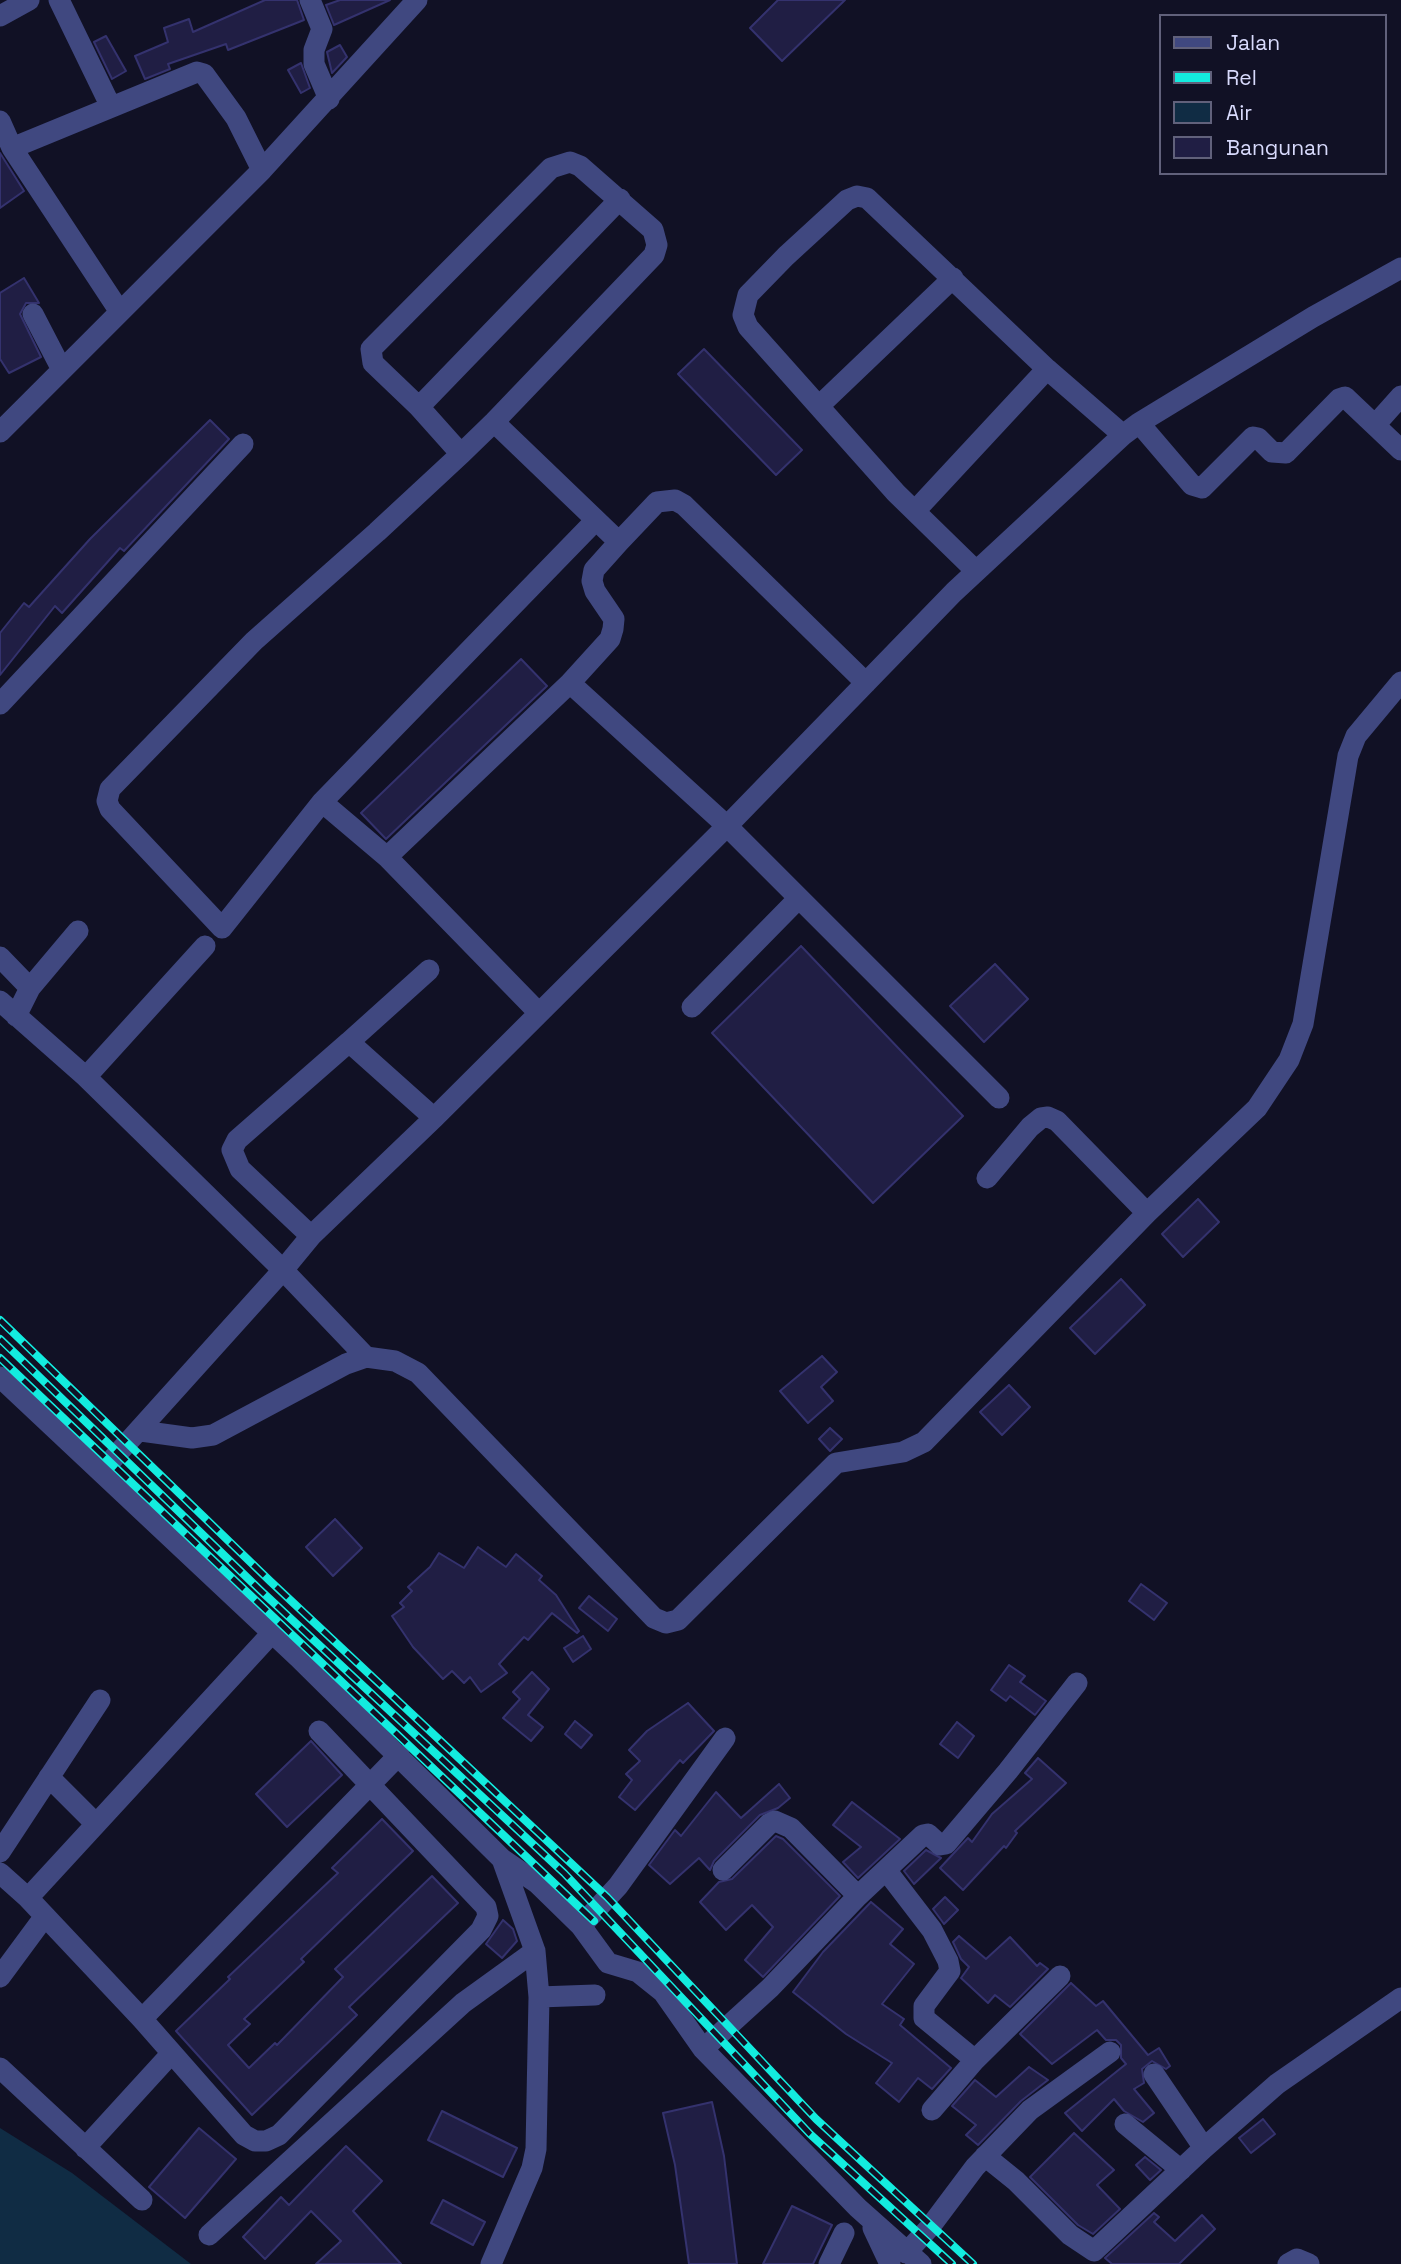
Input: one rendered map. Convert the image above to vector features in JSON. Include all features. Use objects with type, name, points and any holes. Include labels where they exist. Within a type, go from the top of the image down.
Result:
[{"type":"street","points":[[0,16],[29,0]]},
{"type":"street","points":[[59,0],[110,105]]},
{"type":"street","points":[[310,0],[322,29],[314,50],[314,64],[329,99]]},
{"type":"street","points":[[0,432],[61,368],[262,170],[417,0]]},
{"type":"street","points":[[12,148],[191,72],[204,74],[236,118],[262,170]]},
{"type":"street","points":[[0,121],[12,148],[120,312]]},
{"type":"street","points":[[461,454],[419,407],[373,363],[371,349],[374,343],[551,168],[570,162],[580,166],[653,230],[657,245],[654,255],[494,422],[461,454],[254,641],[107,795],[110,809],[222,928],[323,802],[596,520]]},
{"type":"street","points":[[976,571],[915,511],[819,406],[748,327],[743,315],[748,295],[847,200],[857,196],[867,198],[877,205],[1047,369],[1131,429],[1197,489],[1202,488],[1253,438],[1258,438],[1272,452],[1286,453],[1343,397],[1349,398],[1401,450]]},
{"type":"street","points":[[419,407],[620,199]]},
{"type":"street","points":[[101,1472],[141,1431],[311,1236],[434,1118],[727,826],[976,571],[1131,429],[1313,317],[1401,268]]},
{"type":"street","points":[[819,406],[953,278]]},
{"type":"street","points":[[33,314],[61,368]]},
{"type":"street","points":[[915,511],[1047,369]]},
{"type":"street","points":[[1376,424],[1401,397]]},
{"type":"street","points":[[494,422],[619,542]]},
{"type":"street","points":[[0,704],[243,444]]},
{"type":"street","points":[[387,857],[570,683],[610,639],[614,619],[594,591],[594,570],[657,502],[675,500],[866,683]]},
{"type":"street","points":[[141,1431],[192,1438],[213,1435],[346,1364],[366,1357],[395,1361],[418,1373],[654,1618],[666,1623],[678,1620],[836,1463],[903,1452],[924,1442],[1147,1213],[1256,1108],[1289,1060],[1303,1024],[1348,756],[1356,736],[1401,682]]},
{"type":"street","points":[[570,683],[727,826],[999,1098]]},
{"type":"street","points":[[323,802],[387,857],[538,1012]]},
{"type":"street","points":[[692,1007],[799,898]]},
{"type":"street","points":[[16,1016],[30,988],[78,930]]},
{"type":"street","points":[[86,1077],[205,946]]},
{"type":"street","points":[[0,957],[30,988]]},
{"type":"street","points":[[311,1236],[240,1169],[232,1150],[237,1140],[429,970]]},
{"type":"street","points":[[0,1001],[86,1077],[283,1270],[366,1357]]},
{"type":"street","points":[[349,1042],[434,1118]]},
{"type":"street","points":[[987,1178],[1030,1127],[1041,1118],[1048,1118],[1057,1121],[1147,1213]]},
{"type":"street","points":[[0,1377],[272,1633],[502,1859],[537,1883],[581,1926],[608,1963],[638,1972],[663,1992],[703,2049],[906,2260],[985,2156],[1030,2110],[1110,2052]]},
{"type":"street","points":[[28,1898],[272,1633]]},
{"type":"street","points":[[703,2049],[770,1988],[858,1896],[923,1835],[928,1834],[940,1845],[946,1844],[1008,1772],[1077,1683]]},
{"type":"street","points":[[0,1852],[100,1700]]},
{"type":"street","points":[[0,1873],[28,1898],[142,2020],[170,2055],[244,2135],[255,2141],[266,2141],[279,2135],[481,1930],[488,1916],[486,1907],[319,1731]]},
{"type":"street","points":[[581,1926],[618,1886],[725,1738]]},
{"type":"street","points":[[142,2020],[399,1755]]},
{"type":"street","points":[[49,1777],[96,1824]]},
{"type":"street","points":[[723,1870],[768,1824],[775,1821],[791,1828],[858,1896]]},
{"type":"street","points":[[491,2264],[532,2168],[536,2149],[539,1997],[535,1951],[502,1859]]},
{"type":"street","points":[[886,1870],[932,1930],[948,1961],[950,1970],[924,2006],[924,2018],[975,2060]]},
{"type":"street","points":[[0,1977],[45,1916]]},
{"type":"street","points":[[209,2235],[463,2003],[535,1951]]},
{"type":"street","points":[[932,2110],[975,2060],[1060,1976]]},
{"type":"street","points":[[539,1997],[595,1995]]},
{"type":"street","points":[[985,2156],[1016,2181],[1070,2235],[1094,2251],[1277,2084],[1401,1998]]},
{"type":"street","points":[[85,2148],[170,2055]]},
{"type":"street","points":[[0,2068],[142,2200]]},
{"type":"street","points":[[1154,2074],[1204,2148]]},
{"type":"street","points":[[1125,2124],[1181,2170]]},
{"type":"street","points":[[829,2264],[844,2233]]},
{"type":"street","points":[[1288,2264],[1297,2259],[1309,2264]]},
{"type":"water","points":[[0,2128],[72,2173],[191,2264],[0,2264]]},
{"type":"building","points":[[265,0],[297,0],[304,20],[228,50],[226,44],[168,64],[170,69],[145,79],[135,56],[168,42],[164,28],[189,19],[193,32]]},
{"type":"building","points":[[340,0],[390,0],[334,25],[326,5]]},
{"type":"building","points":[[778,0],[845,0],[782,61],[750,28]]},
{"type":"building","points":[[106,36],[126,71],[112,79],[94,42]]},
{"type":"building","points":[[340,45],[347,57],[332,73],[327,52]]},
{"type":"building","points":[[301,63],[310,88],[301,93],[288,70]]},
{"type":"building","points":[[0,153],[24,191],[0,208]]},
{"type":"building","points":[[24,278],[39,303],[26,303],[20,314],[41,357],[9,373],[0,359],[0,293]]},
{"type":"building","points":[[704,349],[802,450],[776,475],[678,374]]},
{"type":"building","points":[[210,420],[229,439],[124,551],[120,548],[62,613],[55,606],[0,675],[0,633],[24,603],[29,607],[90,539]]},
{"type":"building","points":[[521,659],[547,686],[386,839],[361,813]]},
{"type":"building","points":[[801,946],[963,1116],[873,1203],[712,1033]]},
{"type":"building","points":[[995,964],[1028,999],[984,1042],[950,1006]]},
{"type":"building","points":[[1198,1199],[1219,1222],[1183,1257],[1162,1234]]},
{"type":"building","points":[[1121,1279],[1145,1305],[1095,1354],[1070,1328]]},
{"type":"building","points":[[822,1356],[837,1372],[821,1387],[833,1401],[808,1423],[780,1391]]},
{"type":"building","points":[[1009,1385],[1030,1407],[1002,1435],[980,1412]]},
{"type":"building","points":[[830,1428],[842,1439],[830,1451],[819,1439]]},
{"type":"building","points":[[335,1519],[362,1548],[333,1576],[306,1547]]},
{"type":"building","points":[[478,1547],[506,1567],[516,1554],[542,1576],[539,1580],[556,1595],[579,1631],[577,1633],[552,1613],[528,1640],[524,1637],[499,1664],[507,1673],[481,1692],[470,1677],[464,1683],[452,1671],[443,1679],[413,1647],[392,1616],[404,1607],[400,1603],[412,1591],[408,1587],[430,1567],[439,1553],[464,1568]]},
{"type":"building","points":[[1141,1584],[1167,1603],[1154,1620],[1129,1601]]},
{"type":"building","points":[[589,1596],[617,1619],[608,1631],[579,1608]]},
{"type":"building","points":[[583,1636],[591,1649],[573,1662],[564,1648]]},
{"type":"building","points":[[1009,1665],[1025,1676],[1020,1682],[1046,1701],[1035,1715],[1010,1696],[1006,1701],[991,1690]]},
{"type":"building","points":[[532,1672],[549,1689],[528,1715],[543,1727],[531,1741],[503,1718],[520,1699],[513,1692]]},
{"type":"building","points":[[688,1703],[714,1731],[683,1763],[680,1760],[635,1810],[619,1797],[632,1780],[626,1774],[640,1761],[629,1750],[647,1731]]},
{"type":"building","points":[[575,1721],[592,1735],[581,1748],[565,1734]]},
{"type":"building","points":[[957,1722],[974,1736],[958,1758],[940,1744]]},
{"type":"building","points":[[311,1741],[342,1775],[287,1827],[256,1794]]},
{"type":"building","points":[[1038,1758],[1066,1783],[1015,1831],[1017,1833],[1006,1848],[1004,1846],[963,1890],[940,1868],[968,1838],[972,1842],[992,1814],[1032,1779],[1025,1773]]},
{"type":"building","points":[[779,1784],[790,1798],[778,1808],[760,1815],[714,1861],[710,1870],[699,1858],[670,1884],[649,1865],[675,1830],[681,1836],[716,1792],[741,1818]]},
{"type":"building","points":[[852,1802],[900,1839],[858,1878],[843,1862],[861,1847],[833,1825]]},
{"type":"building","points":[[382,1819],[413,1851],[301,1959],[304,1962],[244,2019],[250,2024],[228,2045],[249,2068],[275,2043],[277,2045],[343,1977],[335,1969],[432,1876],[458,1903],[349,2007],[357,2015],[252,2115],[176,2031],[230,1979],[228,1977],[338,1873],[332,1868]]},
{"type":"building","points":[[776,1836],[783,1839],[840,1896],[763,1977],[745,1960],[773,1927],[752,1905],[726,1930],[700,1902],[719,1882],[732,1879]]},
{"type":"building","points":[[926,1850],[941,1858],[914,1884],[904,1871]]},
{"type":"building","points":[[945,1897],[958,1910],[944,1924],[933,1909]]},
{"type":"building","points":[[871,1902],[903,1929],[890,1944],[914,1964],[882,2004],[904,2019],[900,2025],[951,2068],[932,2089],[918,2078],[899,2102],[876,2083],[892,2063],[846,2034],[793,1992],[823,1952]]},
{"type":"building","points":[[503,1920],[513,1929],[517,1941],[502,1958],[486,1944]]},
{"type":"building","points":[[959,1936],[986,1959],[1010,1937],[1037,1966],[1040,1963],[1048,1969],[1010,2007],[995,1995],[988,2003],[961,1978],[969,1967],[961,1959],[953,1942]]},
{"type":"building","points":[[1071,1983],[1096,2006],[1103,2001],[1148,2055],[1159,2048],[1170,2066],[1166,2069],[1152,2061],[1142,2069],[1144,2083],[1134,2089],[1154,2113],[1143,2122],[1124,2111],[1114,2099],[1082,2131],[1065,2113],[1126,2064],[1121,2058],[1121,2045],[1116,2040],[1106,2040],[1097,2030],[1052,2064],[1020,2034]]},
{"type":"building","points":[[1029,2067],[1048,2080],[1021,2101],[978,2145],[966,2135],[976,2125],[952,2106],[975,2080],[996,2097]]},
{"type":"building","points":[[712,2102],[724,2156],[737,2264],[689,2264],[675,2165],[663,2113]]},
{"type":"building","points":[[442,2111],[517,2148],[503,2177],[428,2140]]},
{"type":"building","points":[[1263,2119],[1275,2134],[1251,2153],[1239,2138]]},
{"type":"building","points":[[199,2128],[236,2159],[185,2218],[149,2187]]},
{"type":"building","points":[[1074,2133],[1114,2170],[1097,2185],[1120,2209],[1093,2234],[1078,2225],[1030,2177]]},
{"type":"building","points":[[346,2146],[382,2181],[353,2211],[401,2264],[316,2264],[341,2241],[311,2211],[265,2259],[243,2237],[281,2197],[289,2205]]},
{"type":"building","points":[[1145,2157],[1161,2170],[1150,2180],[1136,2165]]},
{"type":"building","points":[[443,2200],[485,2222],[473,2245],[431,2223]]},
{"type":"building","points":[[792,2206],[832,2225],[813,2264],[763,2264]]},
{"type":"building","points":[[1154,2213],[1159,2217],[1154,2222],[1175,2241],[1202,2215],[1215,2229],[1179,2264],[1112,2264],[1105,2258]]},
{"type":"railway","points":[[0,1320],[270,1581],[607,1897],[816,2119],[973,2264]]},
{"type":"railway","points":[[0,1339],[260,1590],[564,1873],[810,2134],[952,2264]]},
{"type":"railway","points":[[0,1358],[594,1921]]}]
